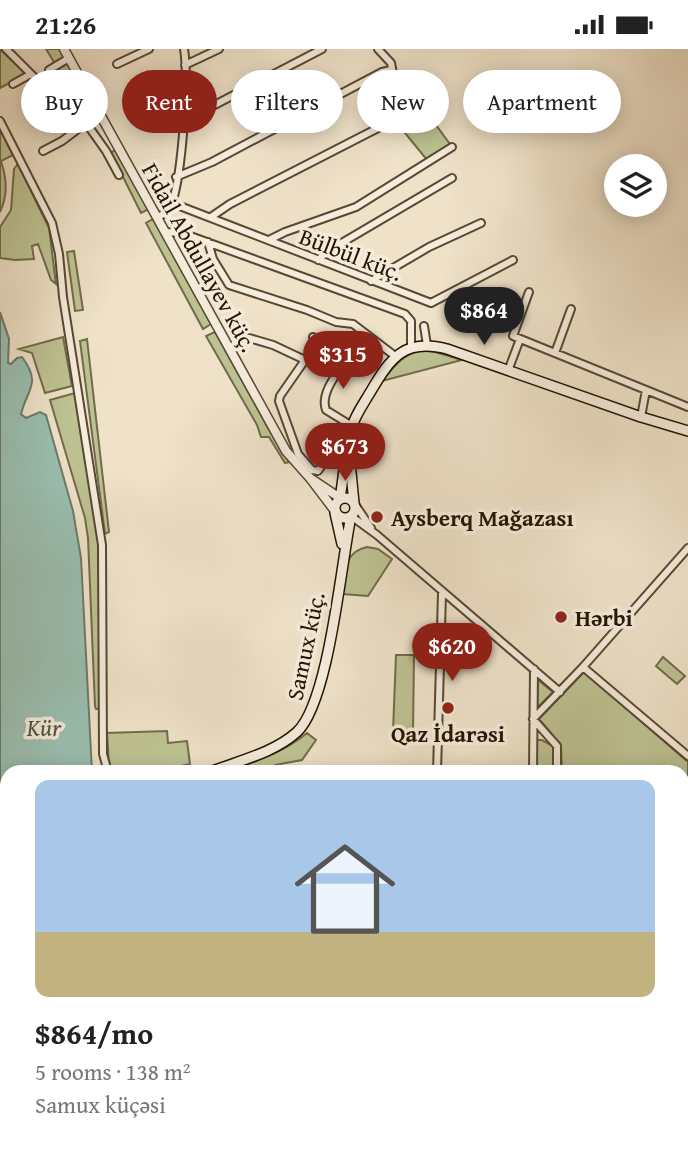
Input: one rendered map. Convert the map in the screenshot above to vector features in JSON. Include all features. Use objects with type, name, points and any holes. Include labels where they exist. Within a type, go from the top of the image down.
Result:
[{"type":"main road","points":[[343,553],[335,511],[336,502],[340,498],[351,429],[379,378],[396,356],[411,347],[427,345],[447,349],[688,431]]},
{"type":"main road","points":[[335,511],[341,518],[351,516],[354,512],[348,446]]},
{"type":"main road","points":[[340,498],[350,499],[354,503]]},
{"type":"main road","name":"Samux küç.","points":[[228,765],[280,744],[295,734],[310,716],[322,677],[351,516]]},
{"type":"street","points":[[6,49],[27,70]]},
{"type":"street","name":"Fidail Abdullayev küç.","points":[[64,49],[76,70]]},
{"type":"street","points":[[117,64],[149,49]]},
{"type":"street","points":[[184,49],[185,70]]},
{"type":"street","points":[[185,65],[219,49]]},
{"type":"street","points":[[217,105],[323,49]]},
{"type":"street","points":[[378,49],[391,63],[391,70]]},
{"type":"street","points":[[49,70],[69,58]]},
{"type":"street","points":[[13,84],[21,80]]},
{"type":"street","points":[[176,177],[212,162],[357,86]]},
{"type":"street","points":[[0,121],[52,223],[57,239],[63,297],[102,545],[103,754],[106,765]]},
{"type":"street","name":"Fidail Abdullayev küç.","points":[[108,129],[286,451],[310,478]]},
{"type":"street","points":[[43,151],[72,133]]},
{"type":"street","points":[[92,133],[119,175]]},
{"type":"street","points":[[157,218],[166,212],[172,202],[181,133]]},
{"type":"street","points":[[211,217],[230,204],[368,133]]},
{"type":"street","points":[[269,240],[297,227],[356,207],[452,147]]},
{"type":"street","points":[[318,260],[328,251],[452,178]]},
{"type":"street","name":"Bülbül küç.","points":[[172,202],[432,303],[513,260]]},
{"type":"street","points":[[371,281],[429,247],[481,223]]},
{"type":"street","points":[[165,232],[182,233],[405,314],[411,321],[411,347]]},
{"type":"street","points":[[208,242],[213,259],[229,285],[336,322],[353,324],[396,356]]},
{"type":"street","points":[[529,292],[512,334],[688,407]]},
{"type":"street","points":[[555,353],[571,309]]},
{"type":"street","points":[[424,326],[427,345]]},
{"type":"street","points":[[313,337],[316,345],[279,401],[298,454],[316,472],[343,435],[351,429],[324,408],[324,397],[350,353]]},
{"type":"street","points":[[249,338],[273,345],[305,360]]},
{"type":"street","points":[[508,371],[520,339]]},
{"type":"street","points":[[641,417],[646,390]]},
{"type":"street","points":[[310,478],[340,498]]},
{"type":"street","points":[[310,478],[335,511]]},
{"type":"street","points":[[354,503],[377,535]]},
{"type":"street","points":[[351,516],[377,535],[560,692]]},
{"type":"street","points":[[533,719],[583,667],[688,548]]},
{"type":"street","points":[[437,765],[442,593]]},
{"type":"street","points":[[583,667],[687,753]]},
{"type":"street","points":[[533,765],[534,669]]},
{"type":"street","points":[[533,719],[557,746],[557,765]]},
{"type":"shaded area","points":[[0,49],[22,70],[21,77],[0,88]]},
{"type":"shaded area","points":[[46,49],[60,49],[72,70],[59,70]]},
{"type":"shaded area","points":[[0,129],[13,155],[1,161],[6,187],[0,212]]},
{"type":"shaded area","points":[[405,133],[442,133],[452,147],[427,160]]},
{"type":"shaded area","points":[[116,149],[149,209],[141,213],[111,153]]},
{"type":"shaded area","points":[[18,164],[49,228],[56,284],[51,280],[38,244],[32,246],[34,259],[0,258],[0,227],[11,210],[14,169]]},
{"type":"shaded area","points":[[153,219],[211,324],[203,329],[146,223]]},
{"type":"shaded area","points":[[74,251],[83,310],[75,311],[67,252]]},
{"type":"shaded area","points":[[215,332],[289,462],[285,463],[269,437],[261,437],[257,425],[206,336]]},
{"type":"shaded area","points":[[63,337],[72,386],[45,393],[32,353],[19,349]]},
{"type":"shaded area","points":[[87,339],[109,532],[105,534],[80,341]]},
{"type":"shaded area","points":[[425,349],[462,360],[382,381],[406,357]]},
{"type":"shaded area","points":[[75,393],[98,535],[100,709],[95,706],[85,518],[50,400]]},
{"type":"shaded area","points":[[367,547],[378,549],[392,559],[368,596],[343,594],[349,559]]},
{"type":"shaded area","points":[[396,655],[414,655],[413,732],[393,731]]},
{"type":"shaded area","points":[[663,657],[685,676],[677,684],[656,666]]},
{"type":"shaded area","points":[[584,672],[688,762],[688,765],[562,765],[561,745],[539,719]]},
{"type":"shaded area","points":[[538,680],[553,692],[537,708]]},
{"type":"shaded area","points":[[167,731],[168,743],[187,741],[190,764],[109,765],[107,733]]},
{"type":"shaded area","points":[[307,733],[316,740],[302,760],[275,765],[245,765],[279,751]]},
{"type":"shaded area","points":[[537,740],[542,740],[553,746],[553,765],[537,765]]},
{"type":"water","name":"Kür","points":[[0,312],[9,339],[8,363],[11,364],[22,357],[31,374],[31,386],[21,414],[26,418],[40,412],[46,415],[73,511],[81,558],[92,765],[0,765]]},
{"type":"place","name":"Aysberq Mağazası","points":[[377,517]]},
{"type":"place","name":"Hərbi","points":[[561,617]]},
{"type":"place","name":"Qaz İdarəsi","points":[[448,708]]}]
